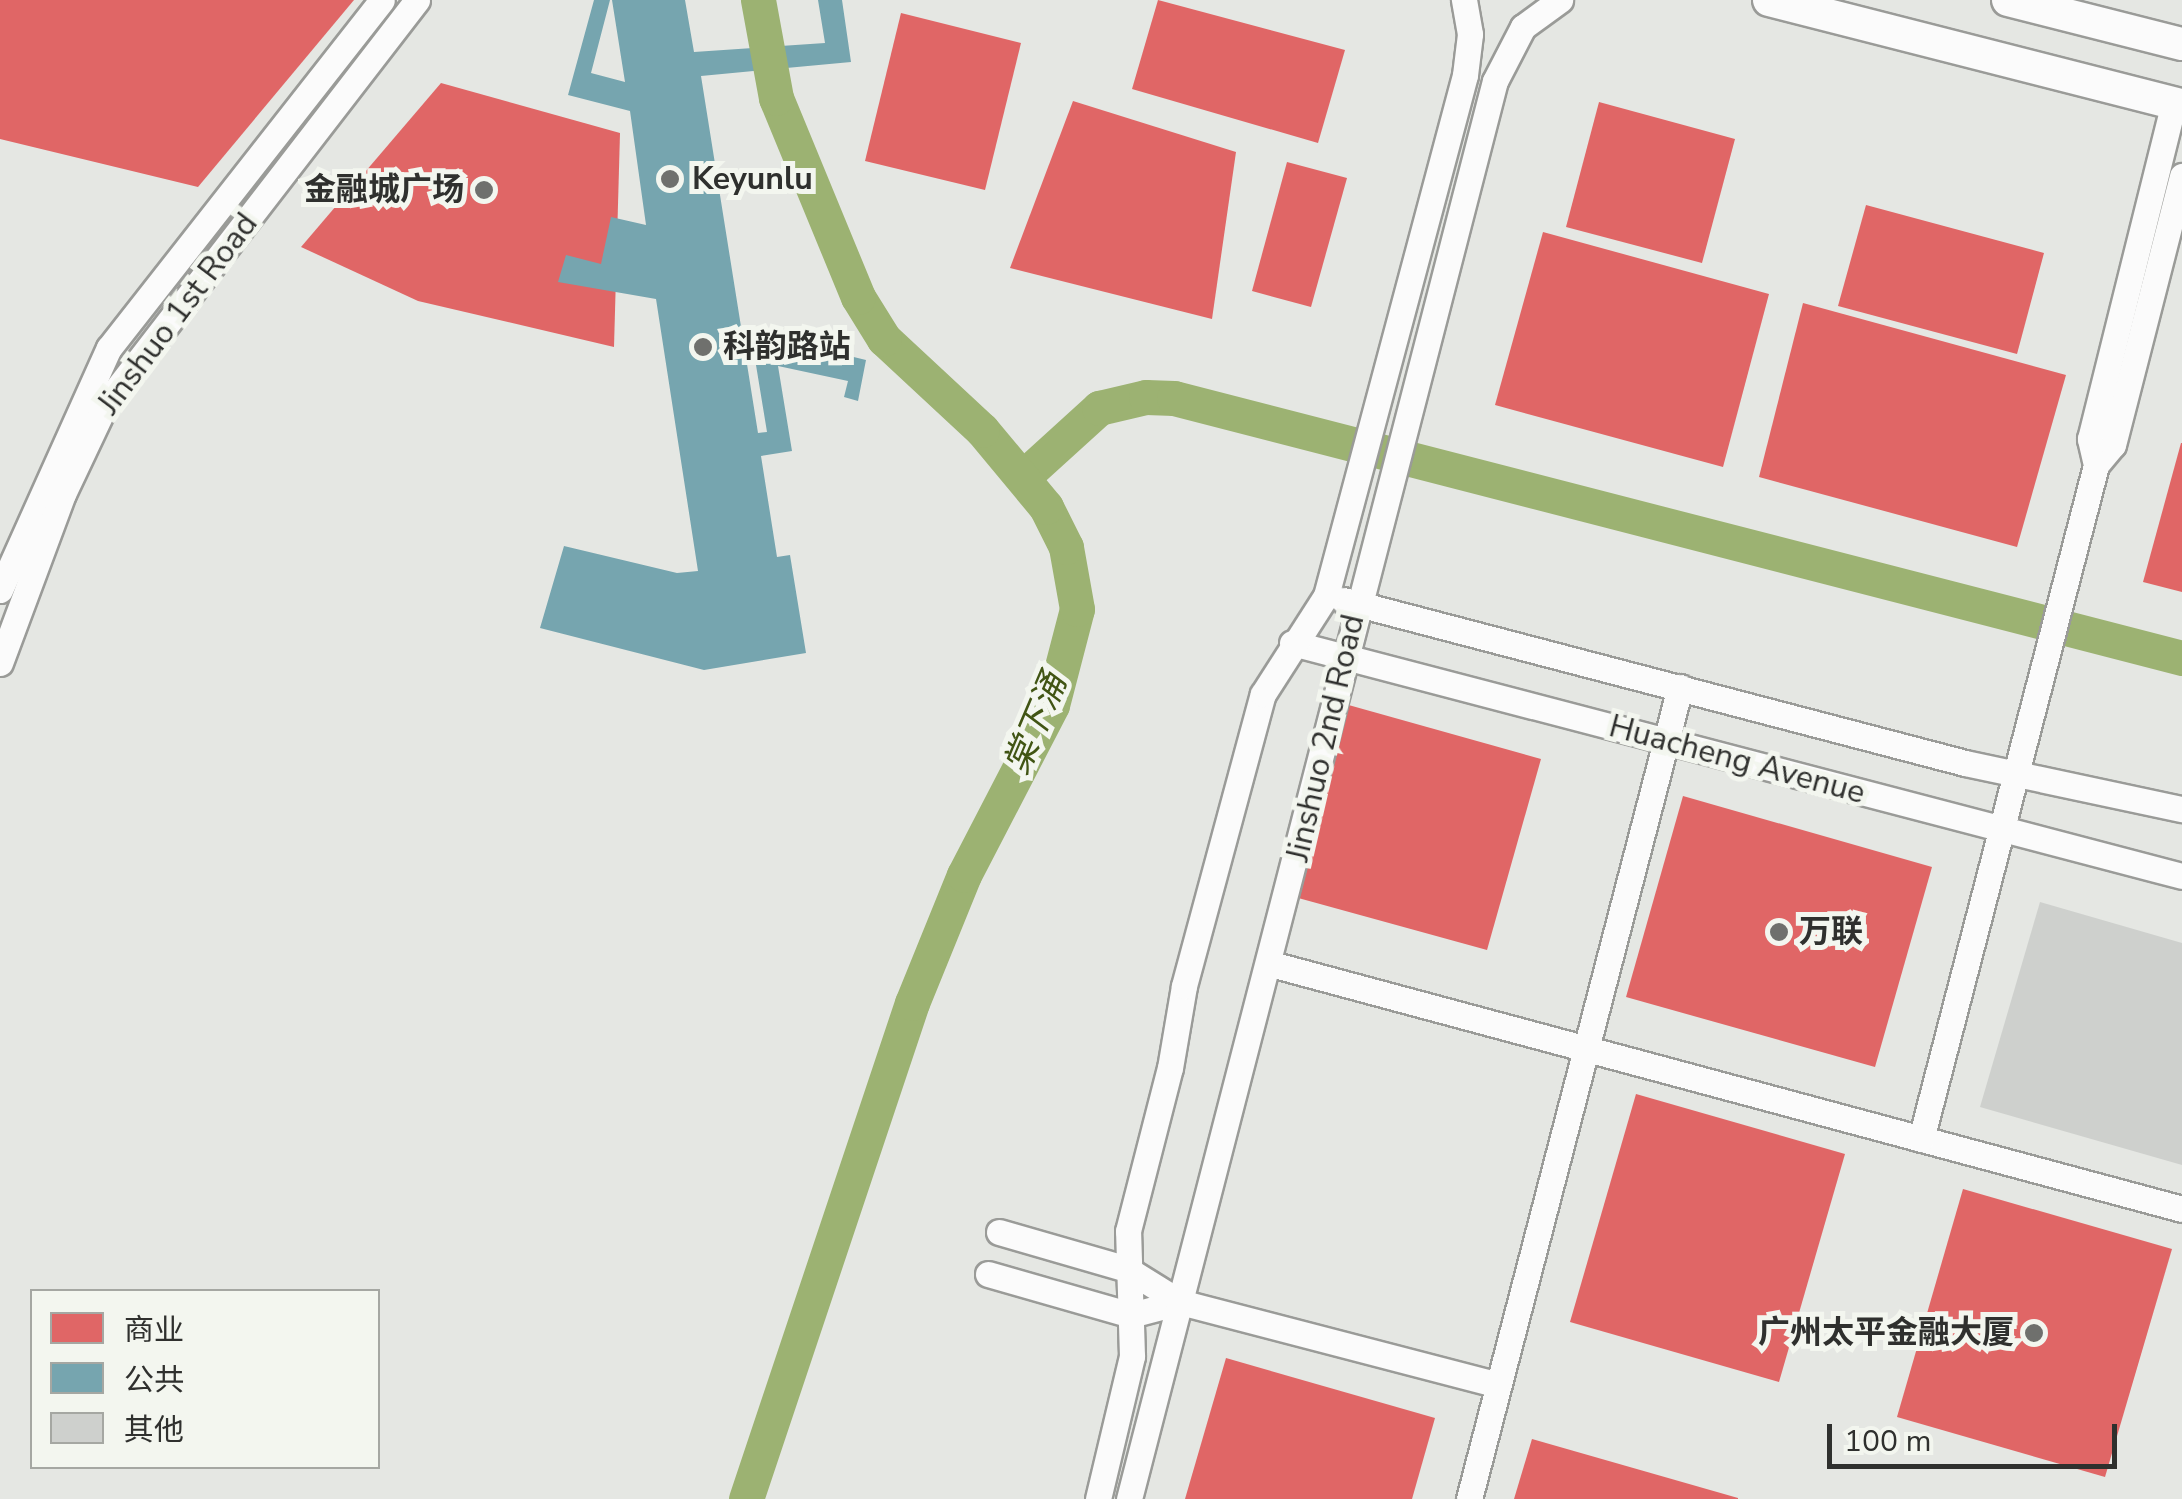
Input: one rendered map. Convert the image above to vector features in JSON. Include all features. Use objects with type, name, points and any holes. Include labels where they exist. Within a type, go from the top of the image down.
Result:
[{"type":"main road","points":[[1769,0],[2178,104]]},
{"type":"main road","points":[[2008,0],[2182,44]]},
{"type":"street","name":"Jinshuo 1st Road","points":[[0,590],[109,348],[382,0]]},
{"type":"street","name":"Jinshuo 1st Road","points":[[0,663],[50,526],[106,404],[416,0]]},
{"type":"street","name":"Jinshuo 2nd Road","points":[[1098,1499],[1132,1356],[1128,1231],[1170,1068],[1184,986],[1257,710],[1292,643],[1326,596],[1465,75],[1470,34],[1464,0]]},
{"type":"street","name":"Jinshuo 2nd Road","points":[[1129,1499],[1271,964],[1358,604],[1501,63],[1523,26],[1560,0]]},
{"type":"street","points":[[2096,464],[2090,439],[2178,104]]},
{"type":"street","points":[[1922,1139],[2096,464],[2113,445],[2182,176]]},
{"type":"street","name":"Huacheng Avenue","points":[[1326,596],[2016,775],[2182,809]]},
{"type":"street","name":"Huacheng Avenue","points":[[1292,643],[2182,876]]},
{"type":"street","points":[[1469,1499],[1680,687]]},
{"type":"street","points":[[1271,964],[2182,1209]]},
{"type":"street","points":[[999,1232],[1127,1269],[1180,1302],[1498,1384]]},
{"type":"street","points":[[988,1274],[1131,1314],[1180,1302]]},
{"type":"building: 商业","points":[[0,0],[354,0],[198,187],[0,139]]},
{"type":"building: 商业","points":[[1158,0],[1345,50],[1318,143],[1132,89]]},
{"type":"building: 商业","points":[[901,13],[1021,43],[985,190],[865,161]]},
{"type":"building: 商业","name":"金融城广场","points":[[441,83],[620,133],[614,347],[418,301],[301,247]]},
{"type":"building: 商业","points":[[1073,101],[1236,152],[1212,319],[1010,268]]},
{"type":"building: 商业","points":[[1599,102],[1735,139],[1702,263],[1566,227]]},
{"type":"building: 商业","points":[[1287,162],[1347,178],[1311,307],[1252,291]]},
{"type":"building: 商业","points":[[1866,205],[2044,253],[2017,354],[1838,306]]},
{"type":"building: 商业","points":[[1543,232],[1769,294],[1723,467],[1495,405]]},
{"type":"building: 商业","points":[[1803,303],[2066,375],[2017,547],[1759,477]]},
{"type":"building: 商业","points":[[2182,443],[2182,592],[2143,582]]},
{"type":"building: 商业","points":[[1345,704],[1541,759],[1487,950],[1291,896]]},
{"type":"building: 商业","name":"万联","points":[[1683,796],[1932,867],[1875,1067],[1626,997]]},
{"type":"building: 商业","points":[[1636,1094],[1845,1154],[1779,1382],[1570,1322]]},
{"type":"building: 商业","name":"广州太平金融大厦","points":[[1963,1189],[2172,1249],[2105,1477],[1897,1417]]},
{"type":"building: 商业","points":[[1226,1358],[1435,1418],[1412,1499],[1185,1499]]},
{"type":"building: 商业","points":[[1532,1439],[1738,1498],[1738,1499],[1514,1499]]},
{"type":"building: 公共","name":"科韵路站","points":[[594,0],[610,0],[591,73],[625,82],[612,0],[685,0],[694,52],[825,43],[818,0],[842,0],[851,62],[701,76],[758,433],[767,432],[755,359],[759,334],[866,360],[858,401],[844,397],[848,381],[778,366],[792,451],[761,456],[777,557],[790,555],[806,653],[704,670],[540,628],[564,546],[677,573],[698,571],[656,299],[558,282],[566,255],[601,264],[611,217],[646,225],[630,111],[568,95]]},
{"type":"building: 其他","points":[[2040,902],[2182,943],[2182,1165],[1980,1107]]},
{"type":"waterway","name":"棠下涌","points":[[746,1499],[912,1003],[964,875],[1052,705],[1077,609],[1066,547],[1046,507],[982,430],[884,339],[858,297],[776,98],[758,0]]},
{"type":"waterway","points":[[1023,477],[1099,408],[1146,397],[1174,398],[2182,658]]},
{"type":"place","name":"Keyunlu","points":[[670,179]]},
{"type":"place","name":"金融城广场","points":[[484,190]]},
{"type":"place","name":"科韵路站","points":[[703,347]]},
{"type":"place","name":"万联","points":[[1779,932]]},
{"type":"place","name":"广州太平金融大厦","points":[[2034,1333]]}]
